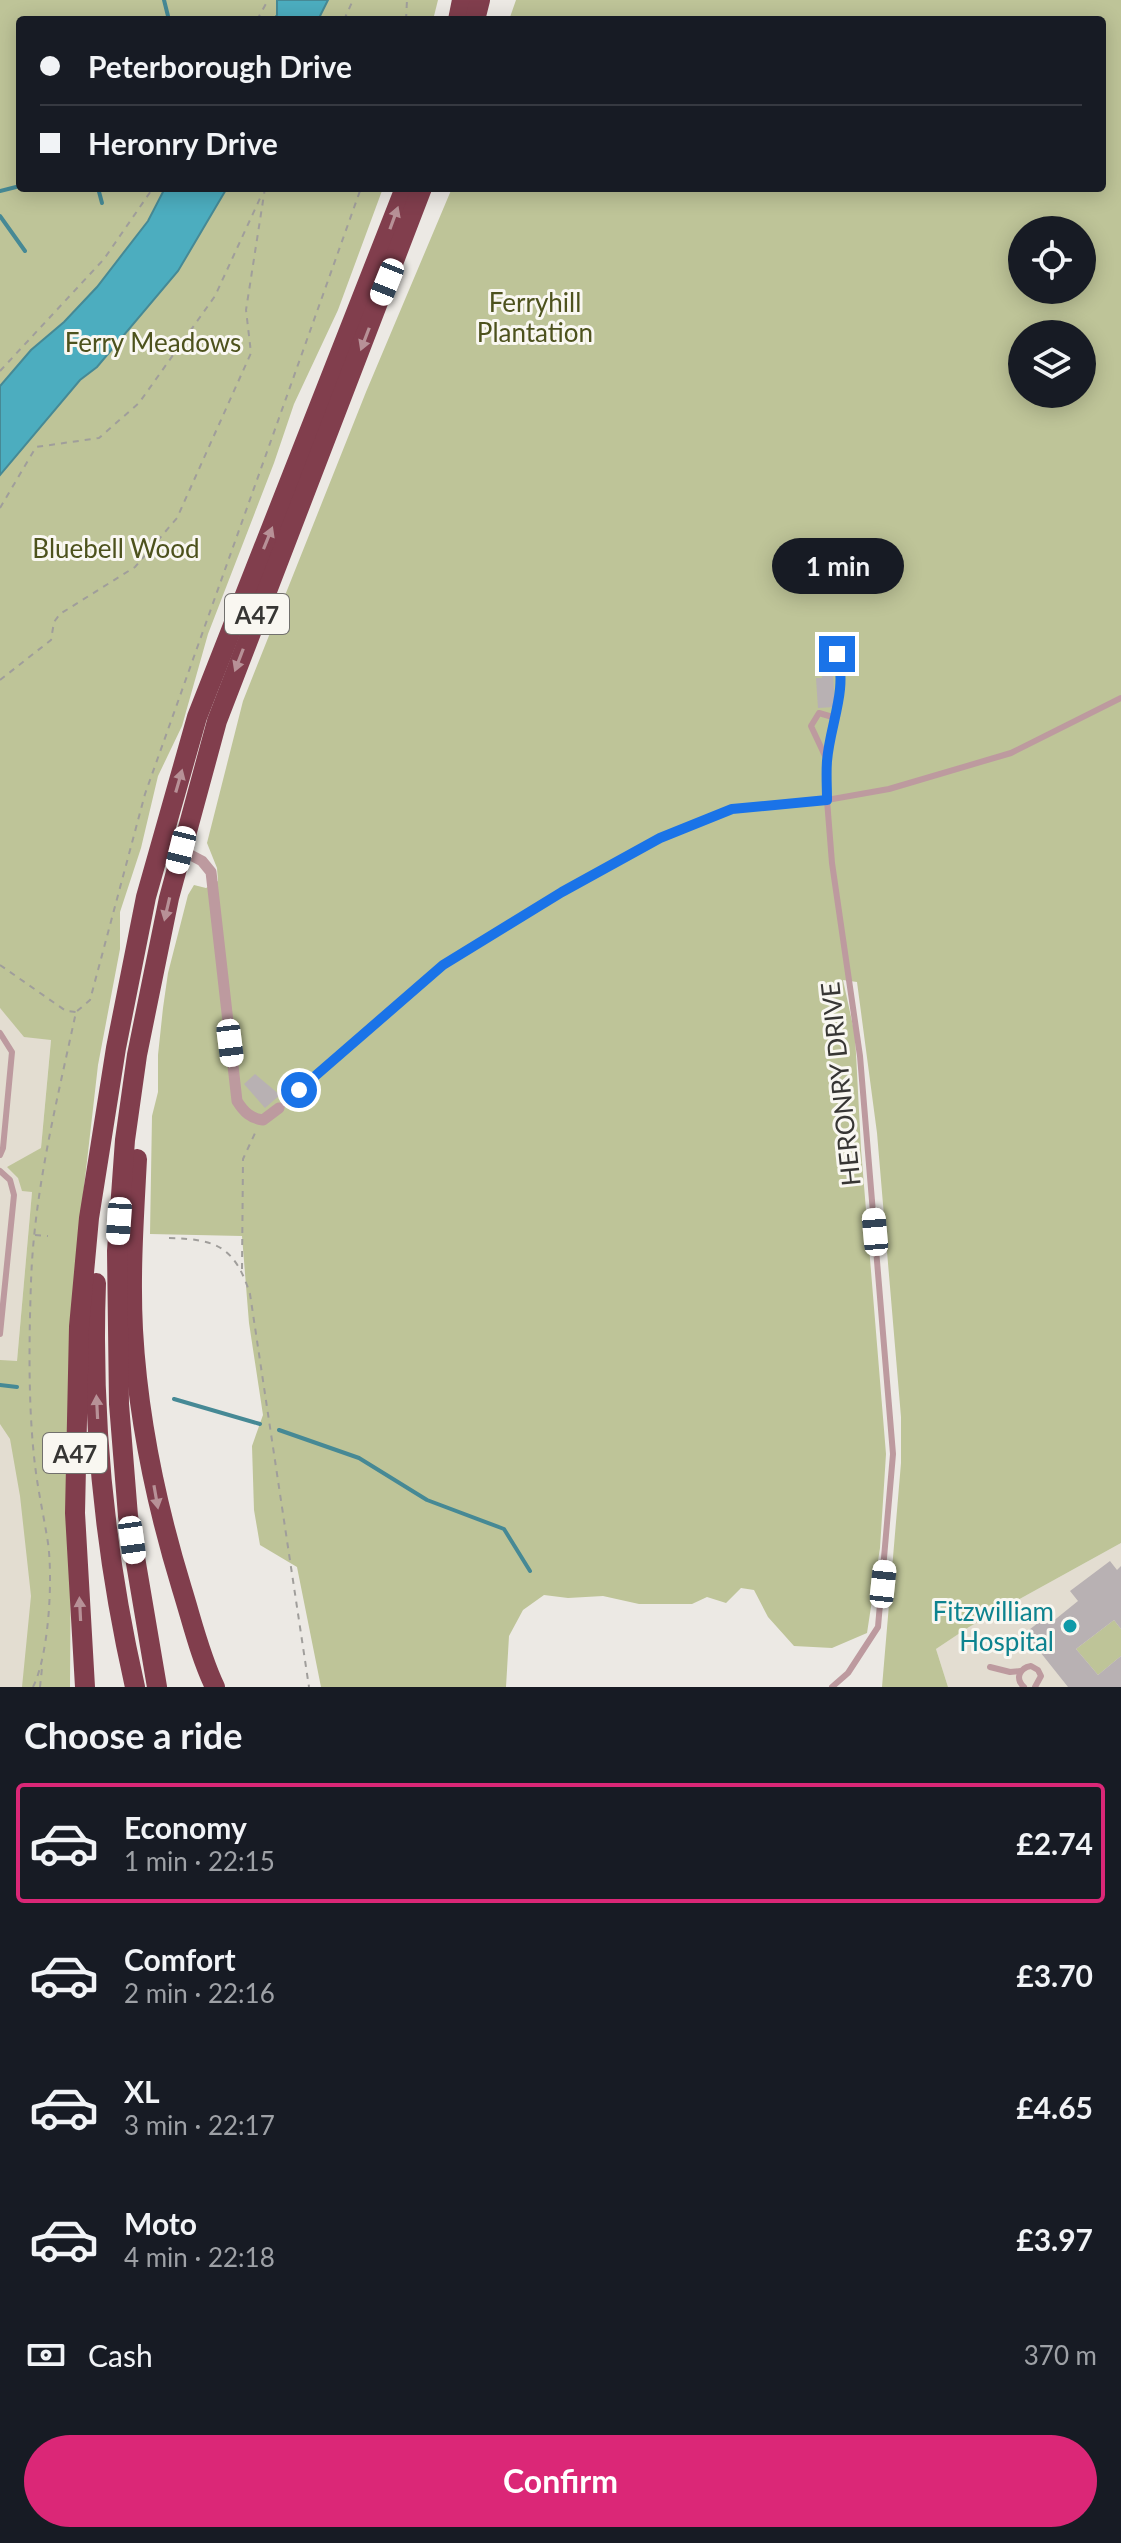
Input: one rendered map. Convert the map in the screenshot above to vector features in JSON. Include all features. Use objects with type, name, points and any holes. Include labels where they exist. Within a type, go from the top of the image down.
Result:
[{"type":"highway","name":"A47","points":[[85,1687],[75,1513],[79,1327],[89,1218],[116,1048],[146,897],[197,717],[403,192]]},
{"type":"highway","name":"A47","points":[[157,1687],[128,1516],[119,1404],[117,1251],[123,1166],[137,1055],[181,850],[217,721],[420,192]]},
{"type":"highway","name":"A47","points":[[116,1048],[98,1219],[95,1368],[106,1515],[134,1682]]},
{"type":"highway","name":"A47","points":[[137,1055],[133,1331],[141,1418],[159,1516],[215,1687]]},
{"type":"street","points":[[181,850],[202,861],[211,872],[237,1101],[253,1119],[263,1120],[279,1108]]},
{"type":"lane","name":"HERONRY DRIVE","points":[[832,1687],[848,1673],[878,1627],[893,1454],[860,1056],[832,863],[827,800],[827,760],[841,677],[837,654]]},
{"type":"lane","points":[[279,1108],[443,965],[562,892],[660,838],[732,809],[827,800],[889,789],[1011,753],[1121,698]]},
{"type":"lane","points":[[827,760],[811,726],[812,721],[819,713],[836,718]]},
{"type":"lane","points":[[0,1033],[12,1052],[0,1155]]},
{"type":"lane","points":[[0,1171],[10,1180],[14,1195],[0,1334]]},
{"type":"lane","points":[[990,1667],[1010,1672],[1031,1666],[1038,1670],[1041,1680],[1035,1687]]},
{"type":"lane","points":[[1021,1671],[1019,1678],[1024,1687]]},
{"type":"path","points":[[0,371],[104,259],[150,192]]},
{"type":"path","points":[[0,508],[36,447],[99,438],[139,403],[215,296],[264,192]]},
{"type":"path","points":[[0,680],[51,640],[54,622],[60,614],[135,567],[177,518],[251,353],[246,310],[265,192]]},
{"type":"path","points":[[40,1687],[49,1561],[34,1463],[31,1284],[34,1235],[49,1136],[76,1012],[90,1000],[145,794],[360,192]]},
{"type":"path","points":[[0,965],[66,1011],[76,1012]]},
{"type":"path","points":[[263,1120],[243,1159],[242,1269],[250,1294],[309,1687]]},
{"type":"path","points":[[34,1235],[48,1236]]},
{"type":"path","points":[[169,1238],[196,1238],[213,1242],[242,1269]]},
{"type":"path","points":[[33,1687],[42,1663]]},
{"type":"shaded area","points":[[0,1008],[51,1039],[41,1148],[18,1178],[32,1192],[17,1361],[37,1551],[27,1687],[0,1687]]},
{"type":"shaded area","points":[[1121,1543],[1121,1687],[948,1687],[936,1649],[969,1627]]},
{"type":"green space","name":"Ferry Meadows","points":[[0,0],[438,0],[434,16],[16,16],[16,192],[382,192],[338,310],[294,404],[208,634],[182,726],[158,776],[141,848],[120,912],[120,949],[98,1065],[83,1196],[72,1372],[70,1687],[22,1687],[31,1596],[10,1439],[0,1424],[0,1360],[17,1361],[32,1192],[22,1191],[18,1178],[7,1167],[41,1148],[51,1040],[24,1037],[0,1008]]},
{"type":"green space","name":"Ferryhill Plantation","points":[[516,0],[1121,0],[1121,1543],[969,1627],[936,1649],[948,1687],[882,1687],[901,1463],[901,1417],[877,1133],[857,982],[843,980],[855,1035],[861,1149],[886,1454],[880,1548],[867,1633],[832,1648],[794,1646],[768,1617],[754,1590],[741,1588],[726,1603],[707,1597],[692,1604],[639,1604],[603,1596],[568,1598],[544,1595],[523,1610],[509,1636],[506,1687],[321,1687],[297,1567],[260,1545],[254,1510],[252,1446],[263,1415],[249,1323],[242,1236],[150,1234],[152,1116],[158,1092],[158,1055],[168,973],[188,895],[194,885],[206,888],[218,881],[217,868],[207,843],[243,701],[366,392],[450,192],[1106,192],[1106,16],[510,16]]},
{"type":"green space","points":[[1114,1620],[1121,1629],[1121,1656],[1098,1675],[1076,1649]]},
{"type":"water","points":[[277,0],[328,0],[320,16],[277,15]]},
{"type":"water","points":[[163,192],[225,192],[178,271],[0,475],[0,386],[31,350],[64,322],[97,287],[148,221]]},
{"type":"building","points":[[821,656],[832,656],[835,707],[818,708],[816,678],[822,678]]},
{"type":"building","points":[[255,1074],[280,1095],[265,1108],[244,1084]]},
{"type":"building","name":"Fitzwilliam Hospital","points":[[1110,1561],[1117,1570],[1121,1566],[1121,1629],[1114,1620],[1076,1649],[1098,1675],[1121,1656],[1121,1687],[1068,1687],[1025,1633],[1047,1616],[1052,1622],[1078,1601],[1070,1591]]},
{"type":"waterway","points":[[164,0],[168,16]]},
{"type":"waterway","points":[[0,191],[16,187]]},
{"type":"waterway","points":[[99,192],[102,203]]},
{"type":"waterway","points":[[0,216],[25,251]]},
{"type":"waterway","points":[[0,1385],[17,1387]]},
{"type":"waterway","points":[[174,1399],[260,1424]]},
{"type":"waterway","points":[[279,1430],[359,1458],[427,1500],[504,1529],[530,1571]]},
{"type":"place","name":"Fitzwilliam Hospital","points":[[1070,1626]]},
{"type":"route","points":[[299,1090],[443,965],[562,892],[660,838],[732,809],[827,800],[827,760],[841,686],[837,654]]},
{"type":"park label","name":"Bluebell Wood","points":[[116,548]]}]
